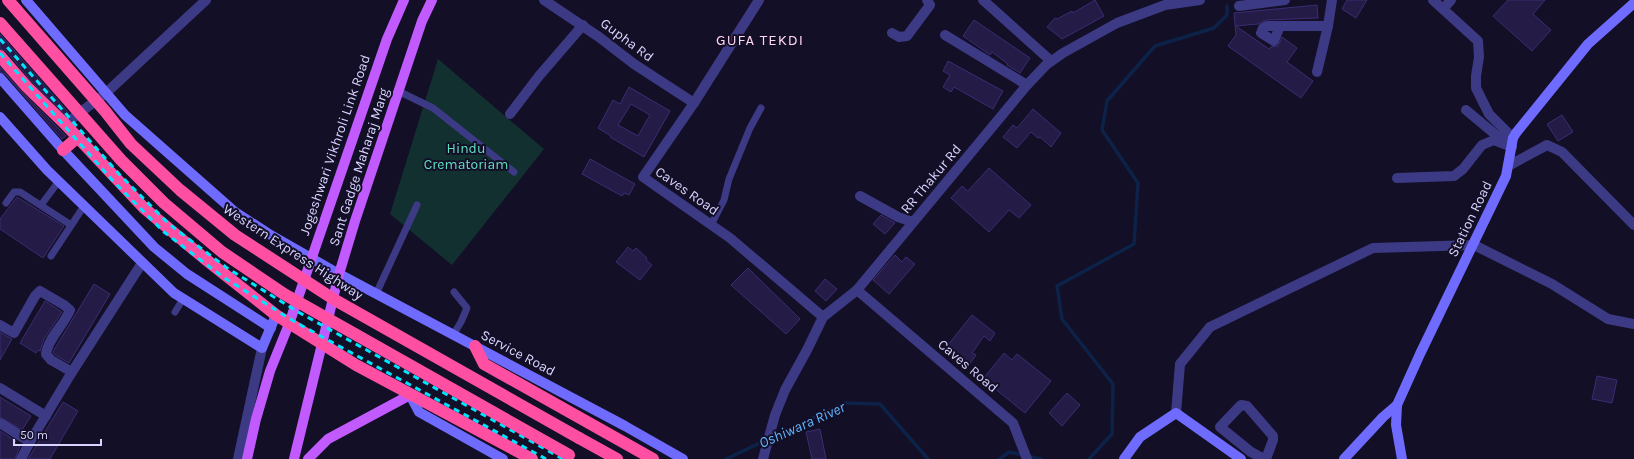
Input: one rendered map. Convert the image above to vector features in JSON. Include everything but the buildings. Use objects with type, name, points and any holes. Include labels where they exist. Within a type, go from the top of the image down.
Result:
[{"type":"highway","name":"Western Express Highway","points":[[8,0],[131,144],[180,190],[235,235],[335,300],[617,459]]},
{"type":"highway","points":[[0,23],[126,165],[164,203],[222,252],[284,294],[573,457]]},
{"type":"highway","points":[[0,56],[144,208],[276,315],[322,345],[410,395],[440,417],[466,431],[532,459]]},
{"type":"highway","points":[[63,150],[78,137]]},
{"type":"highway","points":[[475,346],[484,364],[652,459]]},
{"type":"main road","name":"Service Road","points":[[26,0],[125,115],[235,212],[311,258],[376,294],[625,426],[683,459]]},
{"type":"main road","name":"Jogeshwari Vikhroli Link Road","points":[[247,459],[256,419],[270,371],[289,324],[387,39],[404,0]]},
{"type":"main road","name":"Sant Gadge Maharaj Marg","points":[[294,459],[340,274],[355,221],[422,21],[432,0]]},
{"type":"main road","name":"Station Road","points":[[1344,459],[1383,417],[1397,405],[1506,176],[1512,142],[1588,44],[1634,3]]},
{"type":"main road","points":[[0,78],[63,150],[154,247],[188,274],[271,328]]},
{"type":"main road","points":[[0,117],[59,181],[174,293],[262,348],[276,315]]},
{"type":"main road","points":[[308,459],[328,438],[410,395]]},
{"type":"main road","points":[[1397,405],[1396,425],[1402,459]]},
{"type":"main road","points":[[1124,459],[1140,437],[1176,413],[1241,459]]},
{"type":"main road","points":[[466,431],[502,459]]},
{"type":"street","points":[[65,124],[106,94],[206,0]]},
{"type":"street","name":"Gupha Rd","points":[[544,0],[583,25],[634,64],[694,103]]},
{"type":"street","name":"Caves Road","points":[[759,0],[694,103],[643,177],[730,238],[823,318]]},
{"type":"street","points":[[892,33],[899,37],[907,36],[930,5],[930,2],[927,0]]},
{"type":"street","points":[[983,0],[1051,61]]},
{"type":"street","name":"RR Thakur Rd","points":[[763,459],[775,414],[784,390],[823,318],[857,290],[1027,85],[1051,61],[1117,23],[1165,5],[1200,0]]},
{"type":"street","points":[[1239,6],[1278,0]]},
{"type":"street","points":[[1317,72],[1328,26],[1332,0]]},
{"type":"street","points":[[1432,0],[1444,8],[1478,41],[1479,57],[1476,88],[1490,114],[1512,142]]},
{"type":"street","points":[[1444,8],[1451,0]]},
{"type":"street","points":[[510,114],[539,76],[583,25]]},
{"type":"street","points":[[1280,26],[1328,26]]},
{"type":"street","points":[[944,35],[1027,85]]},
{"type":"street","points":[[1466,110],[1491,129],[1496,135],[1512,142]]},
{"type":"street","points":[[1397,178],[1454,176],[1463,169],[1482,145],[1491,129]]},
{"type":"street","points":[[1482,145],[1494,140],[1512,142]]},
{"type":"street","points":[[1508,166],[1547,145],[1562,152],[1633,222]]},
{"type":"street","points":[[860,196],[898,216],[913,222]]},
{"type":"street","points":[[1176,413],[1180,364],[1210,327],[1373,248],[1474,245],[1552,284],[1608,319],[1634,324]]},
{"type":"street","points":[[21,459],[72,372],[142,263]]},
{"type":"street","name":"Caves Road","points":[[857,290],[1013,423],[1027,459]]},
{"type":"street","points":[[0,325],[14,333],[35,296],[40,291],[64,305],[70,310],[68,317],[47,347],[46,354],[51,360],[72,372]]},
{"type":"street","points":[[238,459],[262,348]]},
{"type":"street","points":[[0,388],[46,416]]},
{"type":"street","points":[[1211,438],[1220,426],[1239,406],[1244,404],[1273,436],[1273,440],[1265,459],[1251,452],[1220,426]]},
{"type":"street","points":[[0,423],[30,442]]},
{"type":"lane","points":[[398,92],[433,108],[514,172]]},
{"type":"lane","points":[[711,225],[724,200],[730,179],[750,128],[761,108]]},
{"type":"lane","points":[[41,205],[59,181]]},
{"type":"lane","points":[[6,203],[14,192],[20,192],[71,224]]},
{"type":"lane","points":[[376,294],[416,205]]},
{"type":"lane","points":[[51,256],[84,206]]},
{"type":"lane","points":[[453,335],[467,308],[454,292]]},
{"type":"lane","points":[[174,312],[183,298]]},
{"type":"green space","name":"Hindu Crematoriam","points":[[438,59],[544,149],[452,265],[390,214]]},
{"type":"waterway","name":"Oshiwara River","points":[[1089,459],[1112,434],[1113,384],[1062,319],[1057,286],[1134,244],[1138,183],[1102,130],[1107,101],[1155,46],[1214,28],[1227,15],[1227,6]]},
{"type":"waterway","name":"Oshiwara River","points":[[772,437],[845,403],[880,404],[928,459]]},
{"type":"waterway","name":"Oshiwara River","points":[[726,459],[766,440]]},
{"type":"waterway","name":"Oshiwara River","points":[[1000,459],[1009,452],[1041,459]]},
{"type":"railway","points":[[0,39],[119,174],[169,224],[227,268],[300,313],[563,459]]},
{"type":"railway","points":[[0,53],[113,181],[164,232],[223,277],[295,322],[546,459]]},
{"type":"district","name":"GUFA TEKDI","points":[[760,40]]}]
